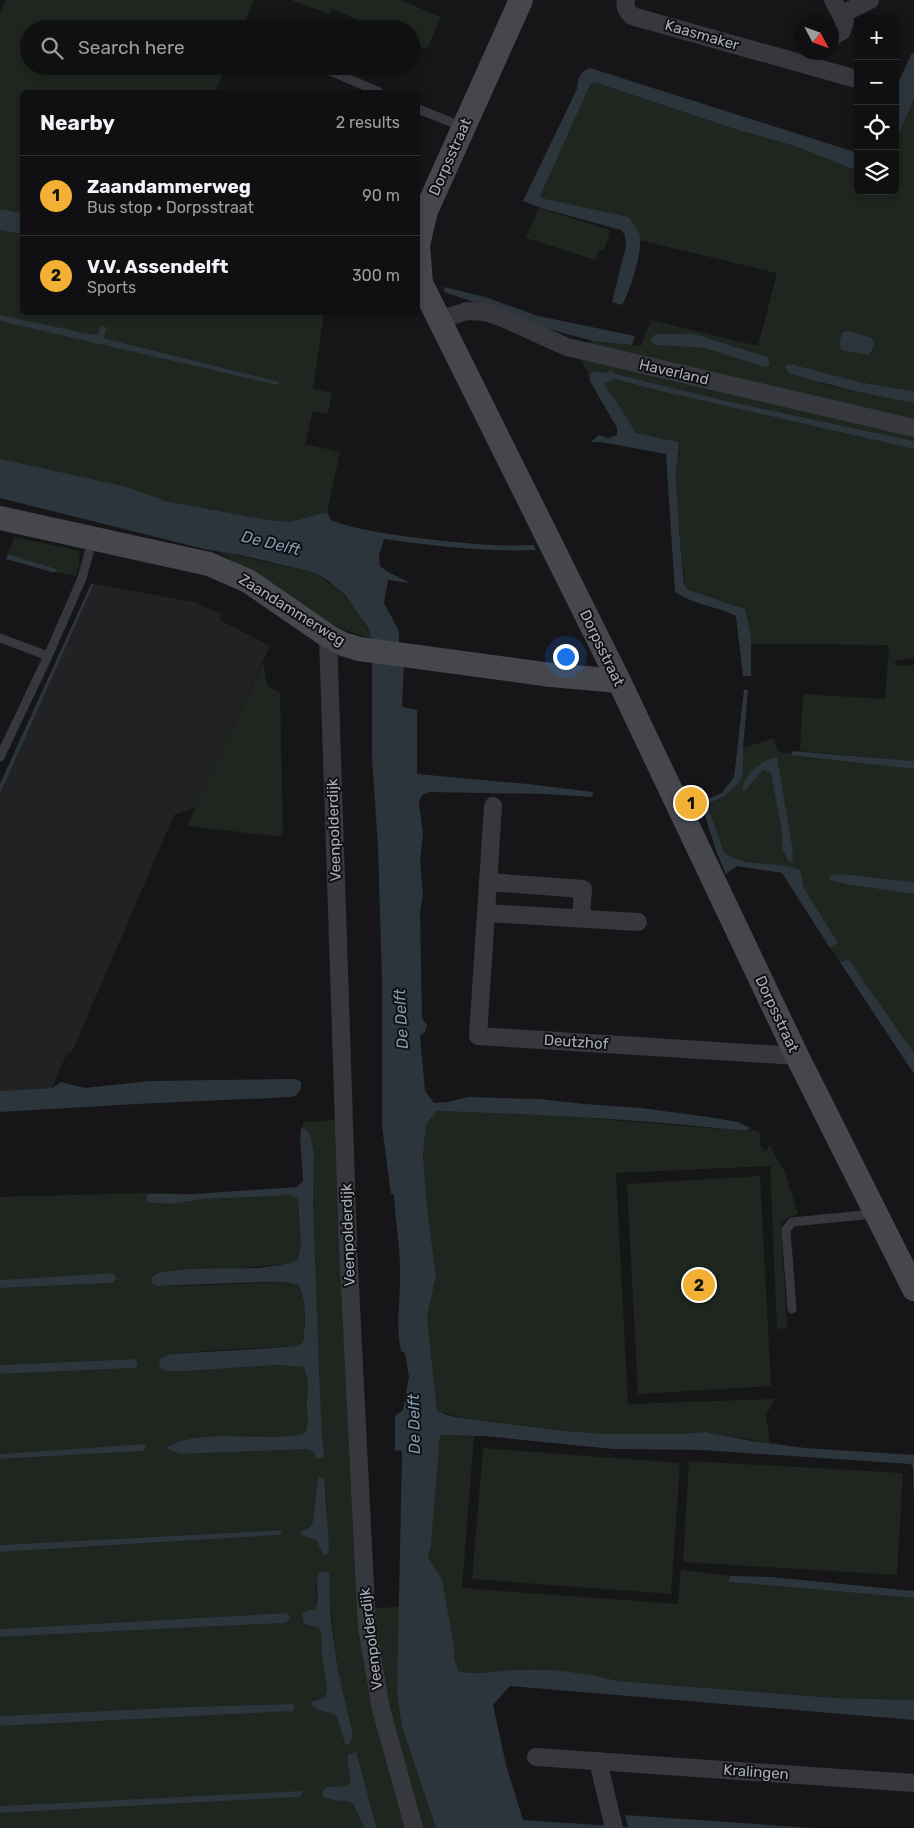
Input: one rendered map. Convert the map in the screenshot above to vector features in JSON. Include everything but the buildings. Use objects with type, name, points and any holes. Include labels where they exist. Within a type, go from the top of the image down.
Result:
[{"type":"street","name":"Dorpsstraat","points":[[420,236],[426,211],[521,0]]},
{"type":"street","name":"Kaasmaker","points":[[626,0],[626,11],[632,16],[794,56]]},
{"type":"street","points":[[839,33],[842,31],[845,22],[837,8],[870,0]]},
{"type":"street","name":"Kaasmaker","points":[[807,60],[854,78]]},
{"type":"street","name":"Dorpsstraat","points":[[420,270],[421,283],[618,681],[797,1056],[914,1289]]},
{"type":"street","name":"Haverland","points":[[439,320],[467,311],[485,312],[504,318],[567,347],[914,428]]},
{"type":"street","name":"Zaandammerweg","points":[[0,518],[209,564],[248,581],[328,636],[343,644],[359,649],[551,675],[618,681]]},
{"type":"street","name":"Veenpolderdijk","points":[[328,636],[348,1246],[367,1627],[381,1709],[414,1828]]},
{"type":"street","name":"Deutzhof","points":[[493,806],[478,1036],[797,1056]]},
{"type":"street","points":[[488,882],[583,889],[581,918]]},
{"type":"street","points":[[486,913],[638,922]]},
{"type":"street","name":"Kralingen","points":[[536,1757],[914,1784]]},
{"type":"street","points":[[598,1761],[613,1823]]},
{"type":"lane","points":[[340,75],[374,90]]},
{"type":"lane","points":[[420,110],[463,127]]},
{"type":"lane","points":[[0,757],[48,656],[82,578],[93,538]]},
{"type":"lane","points":[[0,638],[48,656]]},
{"type":"lane","points":[[792,1310],[786,1230],[792,1222],[876,1214]]},
{"type":"shaded area","points":[[6,0],[254,0],[246,20],[20,20],[20,75],[222,75],[216,90],[20,90],[20,213],[0,209],[0,12]]},
{"type":"shaded area","points":[[291,0],[401,0],[441,17],[427,49],[420,46],[420,20],[358,20],[332,9],[329,14]]},
{"type":"shaded area","points":[[594,82],[738,130],[795,146],[854,169],[854,195],[899,195],[899,134],[914,99],[914,391],[859,382],[791,364],[823,384],[914,403],[914,441],[722,400],[616,374],[610,370],[607,373],[594,371],[589,375],[574,348],[593,341],[641,346],[651,320],[758,346],[777,273],[639,240],[640,237],[542,198],[540,196],[541,189],[590,85]],"holes":[[[656,334],[695,334],[767,357],[732,356],[705,348],[655,345]]]},
{"type":"shaded area","points":[[539,208],[610,230],[604,251],[599,250],[595,260],[526,238]]},
{"type":"shaded area","points":[[0,230],[20,234],[20,315],[324,315],[313,389],[332,393],[328,414],[313,411],[305,444],[340,452],[327,512],[290,522],[268,520],[165,501],[0,459]]},
{"type":"shaded area","points":[[613,379],[914,449],[914,658],[897,660],[894,664],[900,666],[914,665],[914,761],[800,751],[803,694],[885,699],[889,645],[751,644],[745,609],[686,588],[677,505],[676,462],[680,454],[678,442],[636,433],[605,386],[605,382]]},
{"type":"shaded area","points":[[14,537],[80,551],[76,576],[56,572],[57,569],[8,554]]},
{"type":"shaded area","points":[[217,551],[312,572],[331,584],[348,600],[362,618],[372,639],[333,624]]},
{"type":"shaded area","points":[[94,584],[194,602],[221,614],[220,620],[270,646],[196,807],[174,815],[72,1052],[67,1053],[52,1088],[0,1091],[0,794]]},
{"type":"shaded area","points":[[263,663],[267,685],[280,693],[283,835],[274,836],[187,826]]},
{"type":"shaded area","points":[[774,738],[778,752],[914,769],[914,882],[872,877],[829,879],[851,885],[914,894],[914,1053],[847,959],[840,962],[830,948],[838,943],[804,888],[800,870],[735,859],[724,852],[707,804],[725,796],[743,771],[743,748]]},
{"type":"shaded area","points":[[437,1111],[553,1115],[746,1131],[755,1130],[760,1133],[760,1145],[765,1152],[770,1144],[784,1170],[798,1214],[789,1217],[781,1224],[787,1328],[777,1329],[770,1166],[616,1173],[628,1404],[774,1399],[766,1416],[770,1443],[705,1432],[607,1434],[565,1431],[460,1418],[437,1410],[427,1317],[436,1276],[428,1216],[423,1155],[426,1125]]},
{"type":"shaded area","points":[[338,1120],[357,1528],[407,1828],[377,1828],[355,1752],[348,1754],[347,1757],[350,1782],[346,1786],[326,1787],[322,1792],[324,1798],[348,1801],[354,1805],[364,1828],[0,1828],[0,1813],[300,1797],[303,1792],[0,1806],[0,1726],[293,1711],[295,1708],[293,1704],[0,1716],[0,1637],[283,1623],[288,1621],[289,1616],[287,1613],[0,1629],[0,1552],[280,1535],[281,1530],[0,1545],[0,1459],[144,1451],[145,1445],[0,1454],[0,1374],[134,1368],[138,1365],[136,1359],[0,1365],[0,1288],[112,1283],[112,1273],[0,1280],[0,1197],[142,1193],[194,1194],[147,1194],[171,1204],[203,1199],[288,1194],[297,1198],[301,1243],[298,1259],[292,1263],[152,1277],[152,1283],[158,1286],[187,1286],[285,1282],[298,1285],[304,1304],[303,1343],[295,1346],[218,1350],[171,1354],[162,1357],[219,1369],[278,1365],[303,1367],[308,1383],[305,1433],[272,1437],[222,1437],[189,1440],[173,1444],[171,1451],[181,1454],[308,1449],[324,1453],[317,1326],[313,1202],[314,1154],[310,1133],[303,1128],[303,1122]],"holes":[[[318,1477],[323,1478],[327,1507],[327,1525],[323,1554],[316,1540],[304,1536],[303,1529],[311,1526],[313,1521]],[[316,1581],[330,1584],[332,1623],[337,1660],[353,1736],[345,1744],[337,1718],[333,1714],[318,1710],[314,1701],[325,1698],[327,1690],[321,1633],[319,1628],[303,1622],[302,1614],[308,1610],[315,1610],[317,1605]]]},
{"type":"shaded area","points":[[760,1176],[771,1386],[638,1394],[627,1184]]},
{"type":"shaded area","points":[[440,1435],[474,1436],[462,1588],[678,1604],[681,1570],[730,1576],[730,1582],[914,1598],[914,1700],[835,1698],[618,1681],[581,1673],[555,1670],[509,1670],[474,1673],[459,1671],[454,1658],[454,1646],[449,1625],[428,1557],[431,1545]]},
{"type":"shaded area","points":[[483,1448],[680,1463],[671,1594],[472,1579]]},
{"type":"shaded area","points":[[689,1461],[903,1473],[897,1575],[683,1562]]},
{"type":"shaded area","points":[[400,1607],[397,1694],[402,1727],[436,1828],[419,1828],[387,1707],[371,1608]]},
{"type":"water","points":[[912,53],[914,53],[914,99],[899,134],[899,105],[899,81]]},
{"type":"water","points":[[590,68],[854,152],[854,169],[795,146],[738,130],[594,82],[590,85],[540,196],[545,199],[628,217],[636,226],[640,237],[640,244],[635,272],[622,305],[612,302],[626,246],[625,235],[621,230],[541,208],[523,201],[577,89],[583,72]]},
{"type":"water","points":[[0,209],[20,213],[20,234],[0,230]]},
{"type":"water","points":[[444,287],[485,297],[538,316],[635,336],[632,345],[593,341],[549,329],[509,312],[444,292]]},
{"type":"water","points":[[0,315],[98,335],[101,326],[106,328],[104,337],[106,339],[279,382],[278,385],[0,321]]},
{"type":"water","points":[[848,331],[872,338],[874,346],[869,355],[842,350],[839,344],[842,333]]},
{"type":"water","points":[[656,334],[695,334],[767,357],[770,363],[768,367],[761,366],[705,348],[655,345],[650,339]]},
{"type":"water","points":[[791,364],[859,382],[914,391],[914,403],[851,390],[789,373],[785,366]]},
{"type":"water","points":[[610,370],[616,374],[722,400],[914,441],[914,449],[614,379],[611,382],[605,382],[605,386],[636,433],[678,442],[676,481],[684,583],[687,589],[745,609],[751,637],[751,676],[743,676],[736,616],[690,600],[675,592],[666,454],[601,442],[591,442],[599,435],[608,438],[617,435],[617,428],[590,381],[589,375],[594,371],[607,373]]},
{"type":"water","name":"De Delft","points":[[0,459],[127,487],[165,501],[268,520],[290,522],[327,512],[331,520],[350,526],[410,537],[472,544],[534,545],[536,550],[497,550],[384,539],[379,556],[380,566],[410,583],[388,580],[384,603],[399,631],[399,644],[404,664],[402,707],[417,710],[417,774],[593,792],[592,797],[546,794],[429,792],[422,795],[419,803],[423,834],[420,860],[423,894],[420,912],[422,1018],[427,1025],[425,1032],[420,1036],[425,1091],[434,1103],[468,1097],[539,1099],[641,1108],[708,1117],[738,1122],[750,1128],[746,1131],[592,1118],[437,1111],[426,1125],[423,1155],[428,1216],[436,1276],[427,1317],[437,1410],[460,1418],[565,1431],[607,1434],[705,1432],[805,1448],[914,1455],[914,1505],[913,1469],[911,1464],[702,1450],[614,1449],[484,1436],[440,1435],[431,1545],[428,1557],[442,1580],[454,1646],[454,1658],[459,1671],[474,1673],[509,1670],[555,1670],[581,1673],[618,1681],[835,1698],[914,1700],[914,1720],[510,1686],[493,1705],[506,1765],[523,1820],[628,1827],[625,1815],[814,1828],[436,1828],[402,1727],[397,1694],[402,1452],[400,1450],[395,1451],[395,1416],[403,1410],[409,1377],[405,1353],[401,1351],[399,1342],[399,1250],[394,1194],[391,1194],[382,1126],[382,980],[378,847],[372,757],[372,639],[367,626],[345,595],[326,579],[312,572],[240,555],[204,549],[0,498]]},
{"type":"water","points":[[8,554],[57,569],[56,572],[6,559]]},
{"type":"water","points":[[91,584],[94,584],[0,794],[0,784]]},
{"type":"water","points":[[744,690],[748,690],[741,780],[725,796],[707,804],[724,852],[731,857],[800,870],[804,888],[838,943],[830,948],[782,873],[737,866],[726,874],[717,853],[701,804],[705,800],[722,793],[734,777]]},
{"type":"water","points":[[792,751],[914,761],[914,769],[791,755]]},
{"type":"water","points":[[777,757],[792,846],[793,861],[789,862],[782,848],[782,832],[771,773],[763,770],[745,791],[742,789],[750,773],[755,768],[771,758]]},
{"type":"water","points":[[842,874],[914,882],[914,894],[829,880],[830,875]]},
{"type":"water","points":[[848,959],[914,1053],[914,1074],[840,962]]},
{"type":"water","points":[[293,1079],[301,1081],[301,1089],[295,1096],[291,1097],[0,1112],[0,1091],[52,1088],[61,1082],[85,1088],[150,1081]]},
{"type":"water","points":[[302,1127],[310,1133],[314,1154],[313,1202],[323,1458],[317,1459],[314,1452],[308,1449],[181,1454],[171,1451],[167,1447],[199,1437],[271,1437],[305,1433],[308,1383],[303,1367],[278,1365],[166,1371],[160,1368],[159,1361],[162,1357],[171,1354],[272,1348],[295,1346],[303,1343],[304,1305],[298,1285],[285,1282],[262,1282],[157,1286],[152,1283],[151,1278],[157,1273],[187,1269],[258,1268],[292,1263],[298,1259],[301,1243],[298,1203],[297,1198],[288,1194],[203,1199],[171,1204],[146,1202],[147,1194],[194,1194],[297,1187],[303,1181]]},
{"type":"water","points":[[112,1273],[117,1278],[112,1283],[0,1288],[0,1280]]},
{"type":"water","points":[[136,1359],[138,1365],[134,1368],[0,1374],[0,1365]]},
{"type":"water","points":[[146,1444],[144,1451],[0,1459],[0,1454]]},
{"type":"water","points":[[318,1477],[324,1478],[325,1487],[329,1549],[328,1554],[324,1556],[316,1540],[299,1532],[311,1526],[313,1521]]},
{"type":"water","points":[[282,1530],[280,1535],[0,1552],[0,1545]]},
{"type":"water","points":[[319,1572],[329,1573],[331,1621],[338,1670],[353,1736],[349,1744],[345,1744],[337,1718],[333,1714],[318,1710],[311,1703],[325,1698],[327,1690],[321,1633],[319,1628],[303,1622],[302,1614],[308,1610],[315,1610]]},
{"type":"water","points":[[730,1576],[771,1577],[914,1591],[914,1598],[729,1582]]},
{"type":"water","points":[[287,1613],[290,1616],[288,1621],[283,1623],[0,1637],[0,1629]]},
{"type":"water","points":[[293,1704],[295,1708],[293,1711],[0,1726],[0,1716]]},
{"type":"water","points":[[356,1752],[377,1828],[364,1828],[354,1805],[348,1801],[324,1798],[322,1792],[326,1787],[346,1786],[350,1782],[347,1757],[348,1754]]},
{"type":"water","points":[[303,1791],[300,1797],[0,1813],[0,1806]]},
{"type":"place","name":"Zaandammerweg","points":[[691,803]]},
{"type":"place","name":"V.V. Assendelft","points":[[699,1285]]}]
